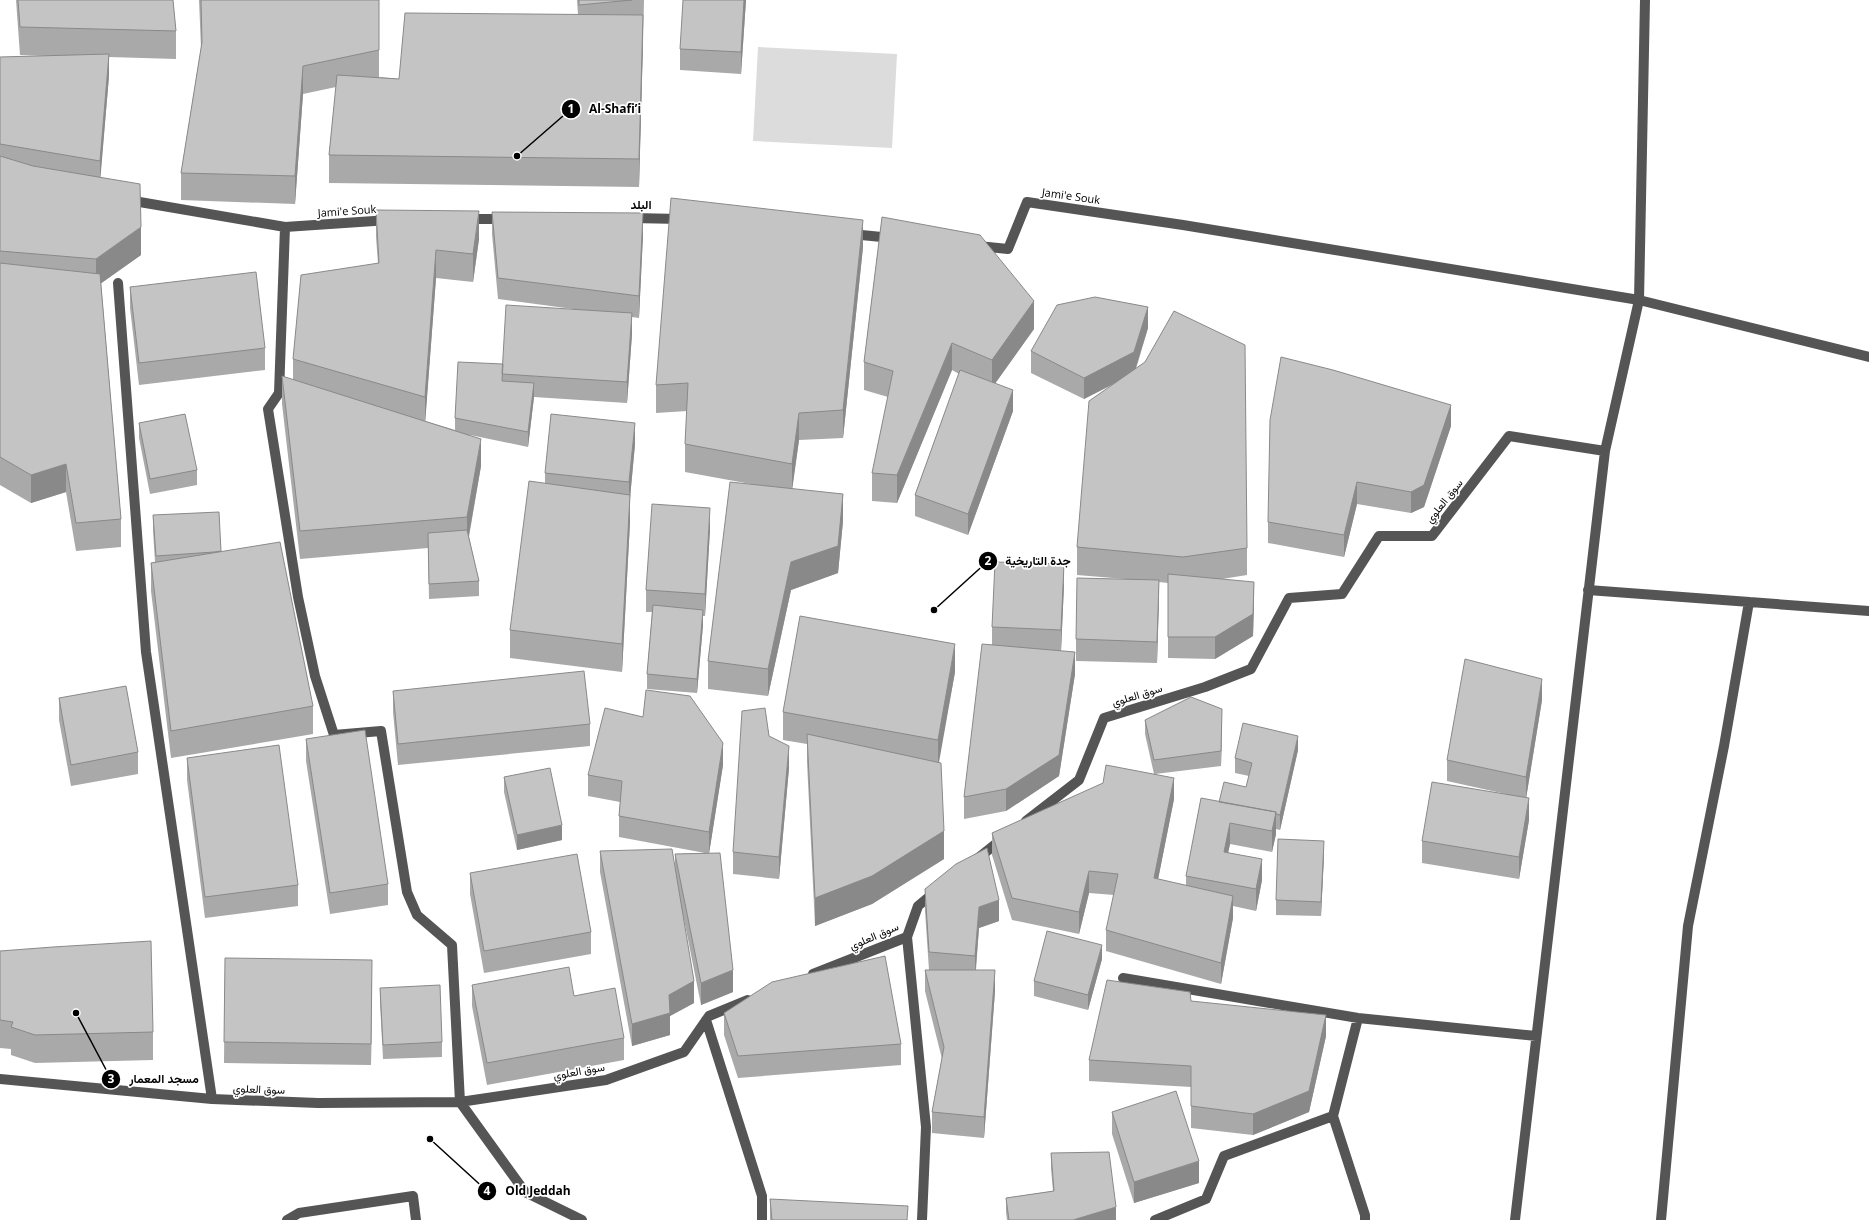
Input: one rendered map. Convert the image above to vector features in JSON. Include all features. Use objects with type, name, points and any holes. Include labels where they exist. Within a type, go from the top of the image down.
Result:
[{"type":"street","points":[[1515,1220],[1604,451],[1639,300],[1645,0]]},
{"type":"street","name":"Jami'e Souk","points":[[119,198],[285,227],[402,220]]},
{"type":"street","name":"Jami'e Souk","points":[[969,246],[1008,249],[1027,202],[1183,225],[1639,300]]},
{"type":"street","points":[[617,218],[665,217],[689,219]]},
{"type":"street","points":[[458,219],[514,219]]},
{"type":"street","points":[[285,227],[279,393],[268,409],[298,597],[315,676],[334,735],[381,731],[407,892],[418,915],[452,944],[460,1102],[525,1192],[582,1220]]},
{"type":"street","points":[[837,233],[899,239]]},
{"type":"street","points":[[118,283],[146,652],[212,1099]]},
{"type":"street","points":[[1639,300],[1869,357]]},
{"type":"street","name":"سوق العلوي","points":[[972,863],[1079,780],[1104,718],[1205,687],[1251,669],[1289,598],[1342,594],[1379,536],[1432,536],[1509,436],[1604,451]]},
{"type":"street","points":[[1588,590],[1869,611]]},
{"type":"street","points":[[1661,1220],[1688,926],[1724,746],[1749,602]]},
{"type":"street","name":"سوق العلوي","points":[[804,978],[907,938],[918,906],[943,885]]},
{"type":"street","points":[[907,938],[926,1127],[922,1220]]},
{"type":"street","points":[[1123,978],[1358,1018],[1536,1036]]},
{"type":"street","name":"سوق العلوي","points":[[0,1079],[212,1099],[318,1103],[460,1102],[606,1080],[684,1052],[709,1016],[760,995]]},
{"type":"street","points":[[1358,1018],[1333,1116],[1365,1215],[1365,1220]]},
{"type":"street","points":[[706,1020],[762,1196],[762,1220]]},
{"type":"street","points":[[1155,1220],[1206,1199],[1224,1156],[1333,1116]]},
{"type":"street","points":[[287,1220],[299,1213],[413,1196],[416,1220]]},
{"type":"shaded area","points":[[758,47],[897,54],[892,148],[753,141]]},
{"type":"building","points":[[18,0],[173,0],[176,31],[20,27]]},
{"type":"building","points":[[201,0],[379,0],[379,50],[303,66],[295,176],[181,173],[202,42]]},
{"type":"building","points":[[579,0],[632,0],[579,5]]},
{"type":"building","points":[[683,0],[744,0],[741,52],[680,49]]},
{"type":"building","points":[[405,13],[643,15],[639,159],[329,155],[337,75],[399,79]]},
{"type":"building","points":[[109,54],[100,161],[0,144],[0,57]]},
{"type":"building","points":[[0,156],[33,166],[140,184],[141,227],[96,259],[0,251]]},
{"type":"building","points":[[671,198],[863,220],[843,410],[799,413],[792,464],[685,444],[688,383],[656,385]]},
{"type":"building","points":[[376,210],[479,211],[473,254],[436,250],[425,397],[293,359],[301,275],[379,263]]},
{"type":"building","points":[[492,212],[643,213],[639,296],[498,278]]},
{"type":"building","points":[[882,217],[980,235],[1034,301],[992,360],[952,343],[897,475],[872,473],[893,371],[864,362]]},
{"type":"building","points":[[0,263],[100,274],[121,519],[76,523],[66,464],[31,475],[0,457]]},
{"type":"building","points":[[256,272],[265,348],[139,363],[130,287]]},
{"type":"building","points":[[1095,297],[1148,307],[1134,352],[1084,378],[1031,351],[1057,305]]},
{"type":"building","points":[[506,305],[632,313],[627,382],[502,374]]},
{"type":"building","points":[[1174,311],[1245,345],[1247,548],[1183,557],[1077,547],[1089,401],[1145,362]]},
{"type":"building","points":[[1281,357],[1333,370],[1451,405],[1424,485],[1411,492],[1357,482],[1344,535],[1268,522],[1270,420]]},
{"type":"building","points":[[458,362],[503,364],[502,381],[534,383],[528,432],[455,418]]},
{"type":"building","points":[[960,370],[1013,390],[968,514],[915,495]]},
{"type":"building","points":[[282,376],[481,439],[467,517],[300,531]]},
{"type":"building","points":[[185,414],[197,470],[150,479],[139,423]]},
{"type":"building","points":[[551,414],[635,423],[629,482],[545,473]]},
{"type":"building","points":[[529,481],[630,495],[622,644],[510,630]]},
{"type":"building","points":[[730,482],[843,494],[838,546],[791,562],[768,669],[708,661]]},
{"type":"building","points":[[652,504],[710,508],[705,594],[646,590]]},
{"type":"building","points":[[219,512],[221,551],[156,556],[153,515]]},
{"type":"building","points":[[467,530],[479,581],[429,584],[428,533]]},
{"type":"building","points":[[280,542],[313,706],[171,731],[151,563]]},
{"type":"building","points":[[995,562],[1064,564],[1061,630],[992,627]]},
{"type":"building","points":[[1168,574],[1254,582],[1253,614],[1215,637],[1168,637]]},
{"type":"building","points":[[1077,578],[1159,580],[1157,642],[1076,639]]},
{"type":"building","points":[[653,605],[703,610],[697,679],[647,674]]},
{"type":"building","points":[[800,616],[955,644],[938,740],[783,712]]},
{"type":"building","points":[[982,644],[1075,652],[1059,755],[1006,789],[964,797]]},
{"type":"building","points":[[1465,659],[1542,679],[1526,777],[1447,760]]},
{"type":"building","points":[[584,671],[590,724],[398,744],[393,691]]},
{"type":"building","points":[[126,686],[138,752],[71,765],[59,698]]},
{"type":"building","points":[[646,690],[690,696],[723,743],[709,832],[619,816],[622,781],[588,775],[605,708],[643,717]]},
{"type":"building","points":[[1191,697],[1222,709],[1221,751],[1154,760],[1145,720]]},
{"type":"building","points":[[765,708],[769,736],[789,746],[779,857],[733,852],[742,711]]},
{"type":"building","points":[[1243,723],[1298,736],[1280,815],[1276,814],[1276,812],[1219,802],[1224,782],[1246,787],[1252,763],[1235,758]]},
{"type":"building","points":[[365,730],[388,884],[330,893],[306,739]]},
{"type":"building","points":[[807,734],[941,763],[944,831],[872,876],[815,898]]},
{"type":"building","points":[[279,745],[298,885],[205,897],[187,758]]},
{"type":"building","points":[[1106,765],[1174,778],[1154,878],[1233,896],[1221,963],[1106,930],[1118,874],[1089,871],[1079,912],[1012,898],[992,833],[1103,783]]},
{"type":"building","points":[[550,768],[562,825],[517,835],[504,777]]},
{"type":"building","points":[[1432,782],[1529,798],[1519,857],[1422,841]]},
{"type":"building","points":[[1201,798],[1276,812],[1272,831],[1230,823],[1224,852],[1262,859],[1256,889],[1186,876]]},
{"type":"building","points":[[1278,839],[1324,841],[1321,902],[1276,900]]},
{"type":"building","points":[[987,848],[999,900],[979,907],[975,956],[929,952],[925,889],[956,864]]},
{"type":"building","points":[[672,849],[694,981],[669,995],[670,1013],[632,1024],[600,851]]},
{"type":"building","points":[[720,853],[733,970],[701,983],[675,854]]},
{"type":"building","points":[[577,854],[591,932],[484,951],[470,873]]},
{"type":"building","points":[[1047,931],[1102,945],[1088,995],[1034,981]]},
{"type":"building","points":[[151,941],[153,1032],[35,1035],[11,1027],[13,1022],[0,1020],[0,951]]},
{"type":"building","points":[[885,956],[901,1044],[738,1056],[724,1013],[772,982]]},
{"type":"building","points":[[225,958],[372,960],[371,1044],[224,1042]]},
{"type":"building","points":[[569,967],[574,996],[615,988],[624,1038],[487,1063],[472,985]]},
{"type":"building","points":[[925,970],[995,970],[984,1117],[932,1112],[944,1047]]},
{"type":"building","points":[[1107,980],[1190,992],[1191,1001],[1326,1015],[1309,1091],[1253,1114],[1191,1106],[1191,1066],[1089,1060]]},
{"type":"building","points":[[440,985],[442,1042],[383,1045],[380,988]]},
{"type":"building","points":[[1176,1091],[1199,1161],[1134,1182],[1112,1112]]},
{"type":"building","points":[[1109,1152],[1116,1207],[1073,1220],[1009,1220],[1006,1198],[1054,1191],[1051,1153]]},
{"type":"building","points":[[770,1199],[908,1206],[907,1220],[772,1220]]},
{"type":"place","name":"Al-Shafi’i","points":[[517,156]]},
{"type":"place","name":"جدة التاريخية","points":[[934,610]]},
{"type":"place","name":"مسجد المعمار","points":[[76,1013]]},
{"type":"place","name":"Old Jeddah","points":[[430,1139]]},
{"type":"district","name":"البلد","points":[[641,205]]}]
